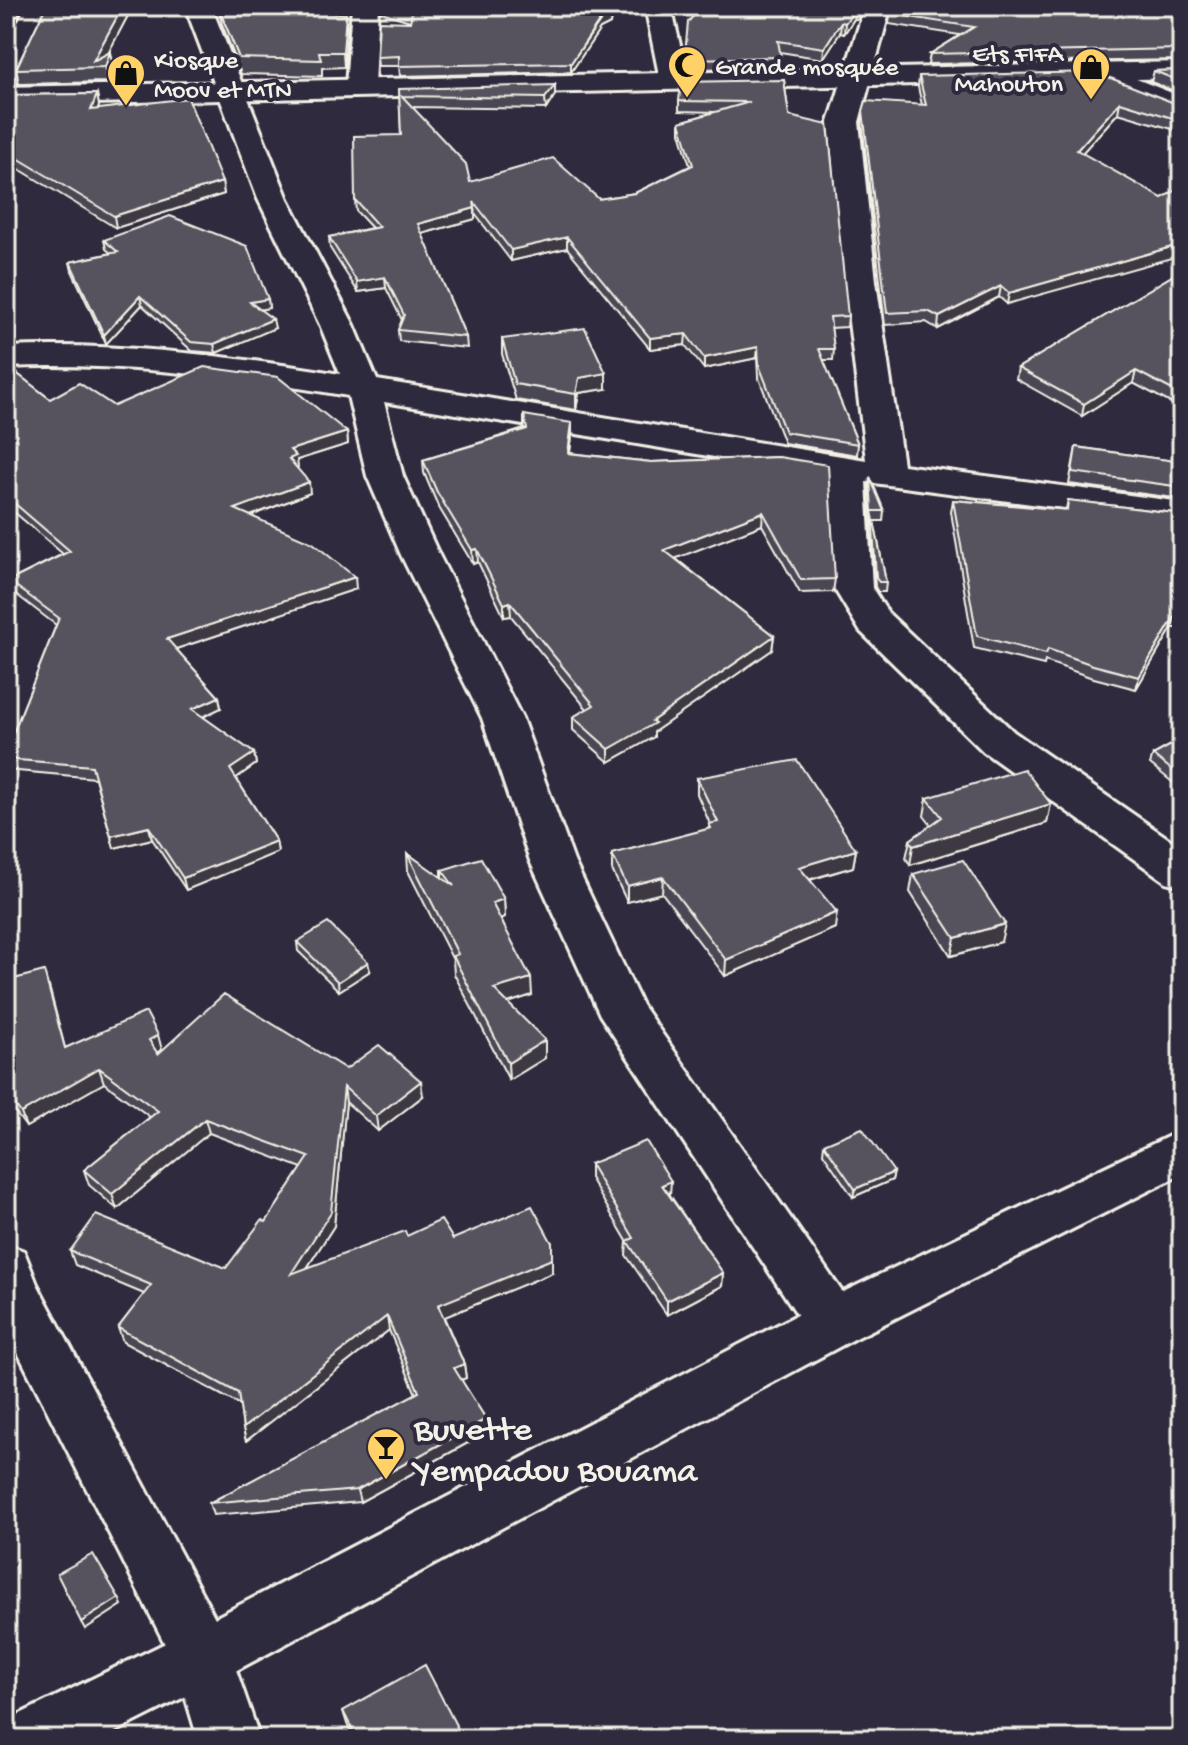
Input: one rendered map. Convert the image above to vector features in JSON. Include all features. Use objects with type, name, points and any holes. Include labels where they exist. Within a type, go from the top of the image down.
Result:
[{"type":"street","points":[[6,77],[39,6]]},
{"type":"street","points":[[198,6],[273,199],[337,325],[364,390],[385,476],[420,555],[502,718],[552,861],[623,1015],[833,1323]]},
{"type":"street","points":[[360,86],[365,6]]},
{"type":"street","points":[[658,6],[674,80]]},
{"type":"street","points":[[878,6],[844,122],[860,281],[866,471],[853,588],[874,622],[999,742],[1182,870]]},
{"type":"street","points":[[6,96],[1182,70]]},
{"type":"street","points":[[1101,73],[1182,107]]},
{"type":"street","points":[[6,331],[23,357],[72,354],[258,373],[866,471],[1182,513]]},
{"type":"street","points":[[36,1739],[203,1656],[833,1323],[1182,1151]]},
{"type":"street","points":[[6,1267],[12,1288],[203,1656],[229,1739]]},
{"type":"building","points":[[6,6],[15,6],[6,24]]},
{"type":"building","points":[[46,6],[123,6],[93,61],[110,52],[105,67],[16,69]]},
{"type":"building","points":[[391,6],[611,6],[610,15],[600,20],[571,63],[399,66],[399,56],[377,57],[379,21],[410,22],[412,12]]},
{"type":"building","points":[[702,6],[860,6],[845,23],[841,22],[824,48],[778,41],[781,57],[689,59],[686,44],[688,22]]},
{"type":"building","points":[[892,6],[1182,6],[1182,49],[930,54],[974,27],[890,14]]},
{"type":"building","points":[[219,9],[346,14],[343,52],[319,52],[321,60],[239,58]]},
{"type":"building","points":[[1182,70],[1182,82],[1154,71]]},
{"type":"building","points":[[1095,72],[1182,106],[1182,121],[1120,102],[1077,150],[1162,198],[1182,187],[1182,244],[1009,293],[1001,286],[939,317],[928,311],[887,313],[863,111],[866,101],[926,105],[919,76]]},
{"type":"building","points":[[784,80],[789,116],[828,125],[848,316],[830,317],[834,349],[819,349],[858,444],[785,432],[759,365],[758,347],[704,358],[686,334],[650,338],[567,237],[511,250],[474,202],[475,208],[418,224],[466,337],[398,330],[404,315],[385,277],[357,282],[329,237],[379,227],[355,200],[354,136],[401,135],[399,89],[555,85],[545,98],[402,96],[466,164],[470,182],[553,158],[599,199],[635,193],[693,165],[680,122],[750,102],[679,101],[681,82]]},
{"type":"building","points":[[97,94],[91,110],[188,98],[222,182],[114,216],[6,151],[6,95]]},
{"type":"building","points":[[170,216],[247,246],[268,299],[250,302],[273,319],[214,344],[191,342],[140,296],[104,335],[70,262],[118,252],[104,240]]},
{"type":"building","points":[[1182,270],[1182,395],[1136,371],[1084,404],[1018,368]]},
{"type":"building","points":[[585,328],[606,373],[579,378],[576,394],[515,384],[502,339]]},
{"type":"building","points":[[6,365],[50,399],[79,383],[114,406],[204,367],[278,377],[347,432],[290,450],[296,456],[289,459],[309,482],[235,509],[313,543],[355,577],[167,639],[219,697],[192,709],[254,753],[230,769],[276,841],[183,878],[149,827],[111,836],[92,766],[6,759],[6,751],[59,618],[9,581],[70,551],[6,496]]},
{"type":"building","points":[[524,415],[572,423],[568,453],[651,462],[779,457],[828,465],[835,579],[801,580],[763,512],[664,550],[774,636],[652,721],[655,723],[609,749],[573,717],[594,705],[510,602],[504,604],[477,549],[472,550],[437,492],[423,460],[527,429]]},
{"type":"building","points":[[1076,447],[1182,462],[1182,487],[1072,472]]},
{"type":"building","points":[[870,477],[884,511],[872,511]]},
{"type":"building","points":[[953,500],[1067,510],[1068,500],[1182,514],[1182,616],[1175,616],[1139,677],[1048,649],[1046,654],[977,636]]},
{"type":"building","points":[[872,511],[886,582],[879,582],[876,578]]},
{"type":"building","points":[[1182,739],[1182,778],[1153,755]]},
{"type":"building","points":[[797,760],[856,850],[799,867],[837,912],[726,960],[663,877],[627,886],[612,854],[711,828],[709,824],[718,822],[697,778]]},
{"type":"building","points":[[1024,769],[1051,804],[913,846],[910,840],[942,817],[927,798]]},
{"type":"building","points":[[407,853],[454,886],[442,870],[481,858],[504,899],[492,903],[531,978],[494,989],[545,1040],[508,1063],[453,956],[458,954]]},
{"type":"building","points":[[963,860],[1005,924],[955,938],[913,874]]},
{"type":"building","points":[[328,923],[368,962],[338,982],[297,942]]},
{"type":"building","points":[[6,966],[14,979],[44,971],[65,1048],[146,1012],[158,1035],[149,1040],[158,1054],[224,994],[346,1069],[379,1045],[421,1081],[376,1116],[344,1087],[331,1212],[291,1274],[405,1231],[407,1236],[441,1220],[453,1239],[532,1206],[552,1243],[552,1259],[438,1305],[464,1364],[454,1368],[486,1419],[357,1490],[209,1503],[419,1392],[387,1316],[243,1428],[238,1393],[118,1328],[151,1285],[70,1251],[96,1215],[226,1268],[262,1220],[266,1222],[309,1157],[205,1119],[112,1194],[84,1170],[158,1111],[99,1068],[21,1113],[6,1092]]},
{"type":"building","points":[[862,1128],[894,1172],[855,1189],[824,1144]]},
{"type":"building","points":[[646,1141],[671,1181],[662,1185],[723,1273],[667,1301],[627,1241],[634,1238],[590,1164]]},
{"type":"building","points":[[93,1554],[119,1598],[81,1622],[57,1574]]},
{"type":"building","points":[[425,1665],[463,1739],[357,1739],[343,1711]]},
{"type":"place","name":"Grande mosquée","points":[[687,99]]},
{"type":"place","name":"Ets FIFA Mahouton","points":[[1091,101]]},
{"type":"place","name":"Kiosque Moov et MTN","points":[[126,107]]},
{"type":"place","name":"Buvette Yempadou Bouama","points":[[386,1481]]}]
